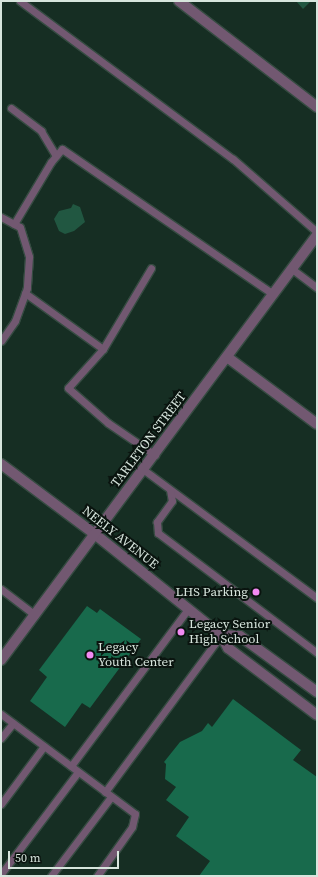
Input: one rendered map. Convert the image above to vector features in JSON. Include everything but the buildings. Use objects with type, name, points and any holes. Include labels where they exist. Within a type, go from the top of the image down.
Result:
[{"type":"street","points":[[179,1],[317,107]]},
{"type":"street","name":"TARLETON STREET","points":[[1,660],[96,535],[317,234]]},
{"type":"street","points":[[227,357],[317,424]]},
{"type":"street","name":"NEELY AVENUE","points":[[1,464],[96,535],[221,635],[228,648],[317,715]]},
{"type":"street","points":[[221,635],[240,636],[316,688]]},
{"type":"lane","points":[[20,1],[233,159],[317,234]]},
{"type":"lane","points":[[11,108],[41,130],[56,156]]},
{"type":"lane","points":[[14,224],[56,156],[62,149],[273,294]]},
{"type":"lane","points":[[1,217],[20,227],[29,257],[25,293],[15,321],[1,341]]},
{"type":"lane","points":[[151,268],[103,349],[68,388],[108,423],[155,455]]},
{"type":"lane","points":[[292,269],[317,288]]},
{"type":"lane","points":[[25,293],[103,349]]},
{"type":"lane","points":[[144,470],[317,598]]},
{"type":"lane","points":[[170,490],[172,501],[157,522],[158,533],[317,653]]},
{"type":"lane","points":[[1,589],[35,615]]},
{"type":"lane","points":[[71,766],[188,609]]},
{"type":"lane","points":[[105,792],[221,635]]},
{"type":"lane","points":[[1,714],[135,814],[132,827],[97,876]]},
{"type":"lane","points":[[1,738],[12,723]]},
{"type":"lane","points":[[1,804],[44,746]]},
{"type":"lane","points":[[1,874],[78,772]]},
{"type":"lane","points":[[52,876],[112,797]]},
{"type":"shaded area","points":[[296,1],[311,1],[303,9]]},
{"type":"shaded area","points":[[73,204],[80,207],[85,222],[74,231],[65,234],[59,231],[54,219],[59,211],[71,208]]},
{"type":"place","name":"LHS Parking","points":[[256,592]]},
{"type":"place","name":"Legacy Senior High School","points":[[181,632]]},
{"type":"place","name":"Legacy Youth Center","points":[[90,655]]}]
